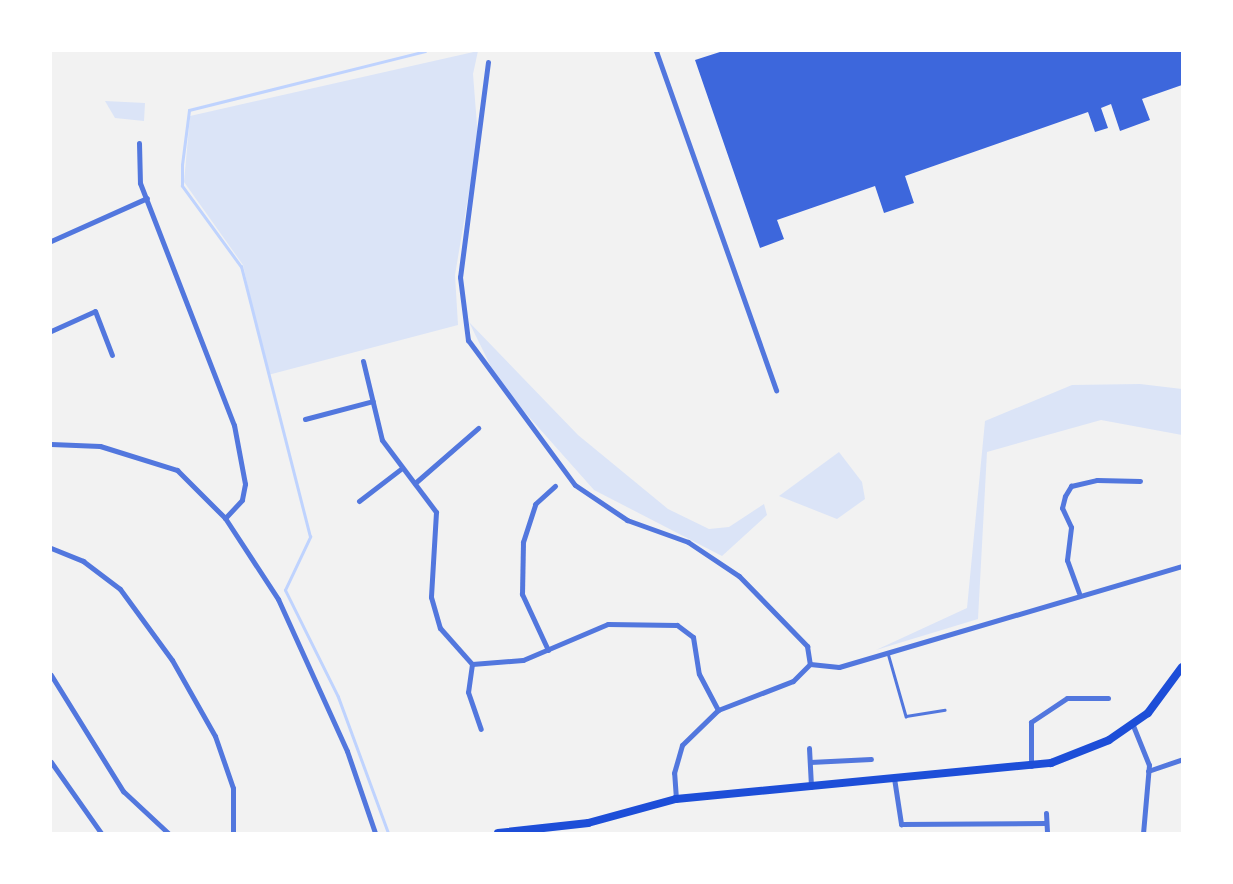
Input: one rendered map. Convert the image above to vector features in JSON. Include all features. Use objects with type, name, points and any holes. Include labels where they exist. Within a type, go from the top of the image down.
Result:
[{"type":"main road","points":[[498,833],[588,823],[676,799],[1031,766],[1109,740],[1132,723],[1182,667]]},
{"type":"street","points":[[656,51],[776,390]]},
{"type":"street","points":[[497,70],[488,65],[460,277],[464,321],[476,354],[575,485],[627,520],[688,542],[740,576],[807,646],[810,664]]},
{"type":"street","points":[[139,143],[139,183],[234,425],[245,484],[242,500],[225,518]]},
{"type":"street","points":[[51,242],[147,198]]},
{"type":"street","points":[[51,331],[94,311],[112,355]]},
{"type":"street","points":[[363,360],[382,440],[436,512],[431,597],[440,628],[472,664],[468,692],[481,729]]},
{"type":"street","points":[[305,419],[373,401]]},
{"type":"street","points":[[415,483],[478,428]]},
{"type":"street","points":[[51,444],[100,446],[177,471],[225,518],[278,600],[347,751],[374,833]]},
{"type":"street","points":[[359,501],[402,468]]},
{"type":"street","points":[[1079,593],[1067,560],[1071,527],[1062,508],[1070,486],[1097,480],[1140,481]]},
{"type":"street","points":[[548,650],[523,594],[523,542],[535,504],[555,485]]},
{"type":"street","points":[[51,548],[83,561],[120,589],[172,660],[215,736],[233,788],[233,833]]},
{"type":"street","points":[[810,664],[839,667],[1079,593],[1182,566]]},
{"type":"street","points":[[472,664],[523,660],[608,624],[677,625],[693,637],[699,674],[718,710]]},
{"type":"street","points":[[676,799],[674,773],[682,744],[718,710],[793,681],[810,664]]},
{"type":"street","points":[[51,675],[123,791],[168,833]]},
{"type":"street","points":[[1031,766],[1031,722],[1067,698],[1108,698]]},
{"type":"street","points":[[1132,723],[1148,771],[1143,833]]},
{"type":"street","points":[[809,748],[811,787]]},
{"type":"street","points":[[810,762],[871,759]]},
{"type":"street","points":[[1148,771],[1182,759]]},
{"type":"street","points":[[51,762],[101,833]]},
{"type":"street","points":[[894,778],[901,824],[1046,823]]},
{"type":"street","points":[[1046,813],[1047,833]]},
{"type":"lane","points":[[888,653],[906,716],[945,710]]},
{"type":"shaded area","points":[[478,51],[473,74],[478,138],[455,275],[458,325],[268,375],[243,265],[184,182],[190,116]]},
{"type":"shaded area","points":[[105,101],[145,103],[144,121],[115,118]]},
{"type":"shaded area","points":[[469,322],[578,435],[668,509],[709,529],[729,527],[764,504],[767,515],[722,556],[594,490],[499,383]]},
{"type":"shaded area","points":[[1140,384],[1182,389],[1182,435],[1101,420],[987,452],[978,619],[876,650],[967,608],[985,421],[1072,385]]},
{"type":"shaded area","points":[[839,452],[862,482],[865,499],[837,519],[779,496]]},
{"type":"building","points":[[723,51],[1182,51],[1182,85],[1142,99],[1150,120],[1120,131],[1111,104],[1101,108],[1108,128],[1095,132],[1088,112],[905,176],[914,203],[884,213],[875,186],[777,220],[784,239],[760,248],[695,60]]},
{"type":"waterway","points":[[388,833],[338,697],[285,590],[310,537],[241,267],[182,186],[182,165],[189,110],[425,51]]}]
